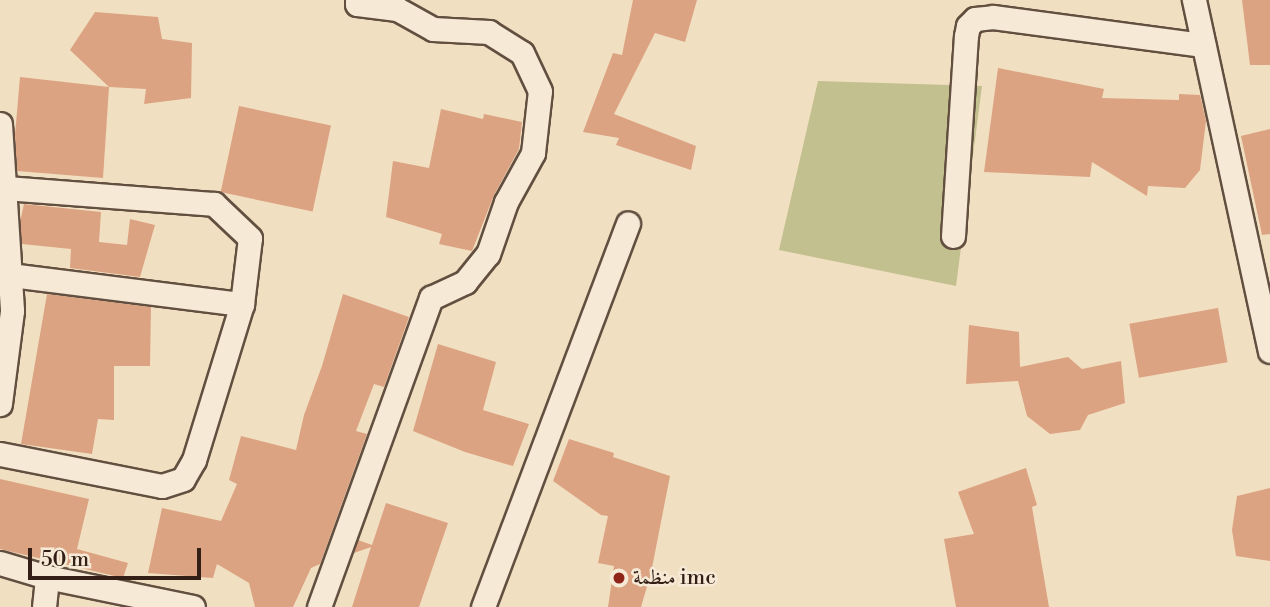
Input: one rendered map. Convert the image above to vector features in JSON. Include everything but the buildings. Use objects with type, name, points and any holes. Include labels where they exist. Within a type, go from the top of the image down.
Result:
[{"type":"street","points":[[318,607],[431,299],[465,282],[488,254],[506,202],[533,153],[540,91],[522,53],[489,32],[433,29],[397,9],[357,4],[357,0]]},
{"type":"street","points":[[1194,0],[1270,351]]},
{"type":"street","points":[[953,236],[966,36],[968,26],[975,19],[993,17],[1203,45]]},
{"type":"street","points":[[0,124],[12,275],[9,347],[0,404]]},
{"type":"street","points":[[0,454],[162,486],[183,479],[194,460],[242,304],[250,238],[214,204],[5,188]]},
{"type":"street","points":[[483,607],[628,224]]},
{"type":"street","points":[[12,275],[242,304]]},
{"type":"street","points":[[0,563],[47,577],[193,607]]},
{"type":"street","points":[[44,607],[47,577]]},
{"type":"shaded area","points":[[818,81],[982,86],[956,286],[779,250]]},
{"type":"place","name":"منظمة imc","points":[[619,578]]}]
